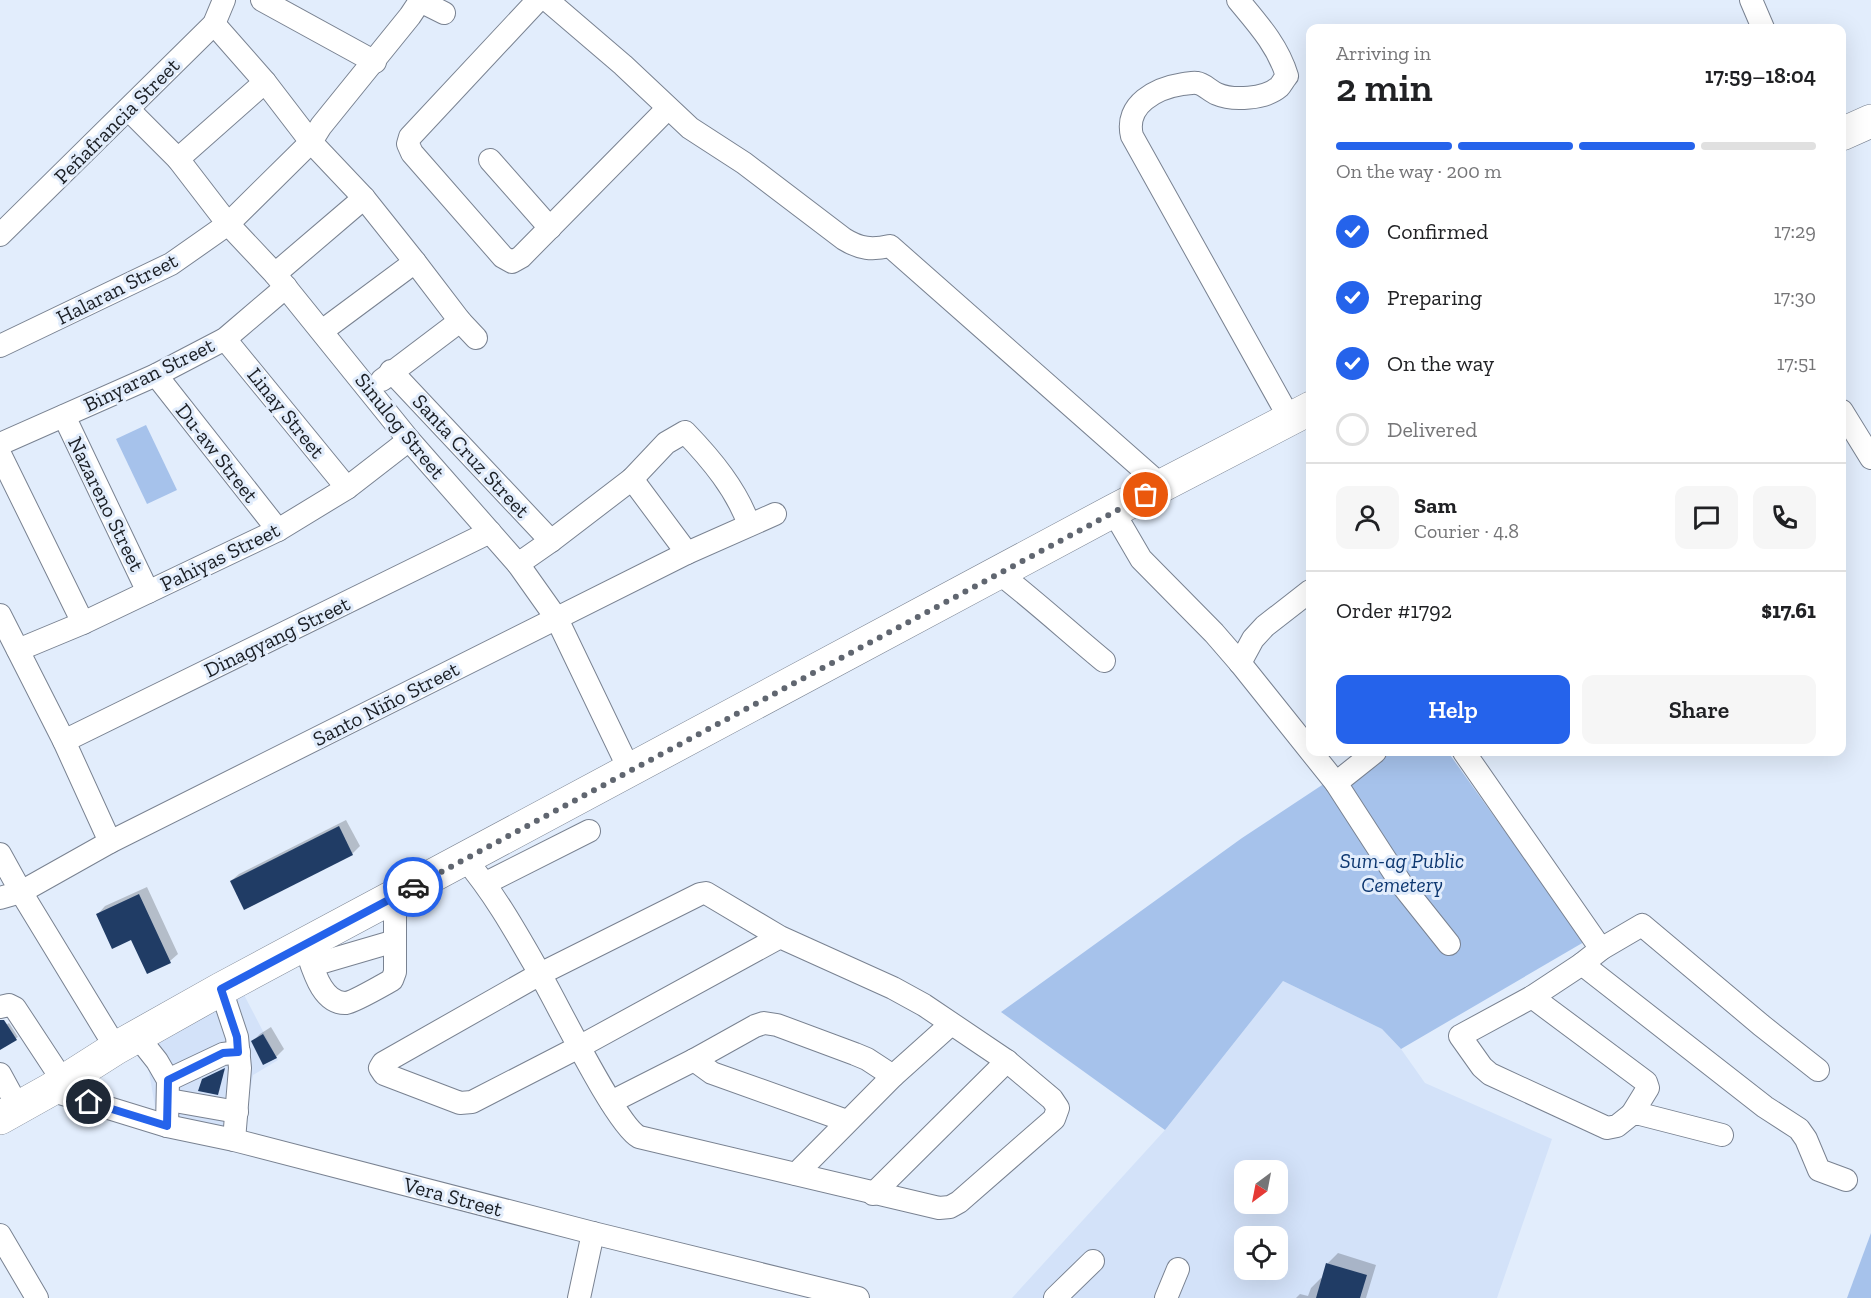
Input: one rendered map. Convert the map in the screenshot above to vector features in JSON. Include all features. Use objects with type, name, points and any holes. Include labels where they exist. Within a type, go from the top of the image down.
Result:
[{"type":"highway","points":[[1846,132],[1871,121]]},
{"type":"highway","points":[[9,1113],[221,989],[309,955],[395,897],[1113,511],[1301,413]]},
{"type":"street","name":"Peñafrancia Street","points":[[0,235],[214,24],[224,0]]},
{"type":"street","points":[[262,0],[375,62]]},
{"type":"street","points":[[420,0],[444,13]]},
{"type":"street","name":"Halaran Street","points":[[0,346],[162,269],[228,224],[310,142],[375,62],[420,0]]},
{"type":"street","points":[[538,0],[410,137],[408,144],[412,153],[503,257],[512,262],[521,257],[668,108]]},
{"type":"street","points":[[546,0],[623,65],[690,128],[744,163],[854,245],[875,249],[890,246],[1162,486]]},
{"type":"street","points":[[1238,0],[1260,25],[1282,59],[1287,76],[1278,88],[1236,99],[1218,94],[1196,83],[1161,90],[1146,97],[1135,110],[1130,129],[1208,268],[1301,413]]},
{"type":"street","points":[[1751,0],[1761,24]]},
{"type":"street","points":[[214,24],[265,82],[310,142],[364,198],[460,321],[476,338]]},
{"type":"street","points":[[178,159],[265,82]]},
{"type":"street","name":"Sinulog Street","points":[[129,110],[178,159],[228,224],[280,280],[371,390],[409,440],[518,564],[557,619],[630,771]]},
{"type":"street","points":[[490,160],[550,228]]},
{"type":"street","name":"Binyaran Street","points":[[0,444],[156,375],[225,339],[280,280],[364,198]]},
{"type":"street","points":[[322,331],[415,262]]},
{"type":"street","points":[[371,390],[391,371],[460,321]]},
{"type":"street","name":"Linay Street","points":[[225,339],[347,488]]},
{"type":"street","name":"Santa Cruz Street","points":[[391,371],[551,541]]},
{"type":"street","name":"Du-aw Street","points":[[156,375],[278,530]]},
{"type":"street","name":"Nazareno Street","points":[[64,416],[148,592]]},
{"type":"street","points":[[1846,417],[1871,458]]},
{"type":"street","points":[[518,564],[632,479],[666,444],[686,432],[703,451],[742,505],[749,525]]},
{"type":"street","name":"Pahiyas Street","points":[[18,650],[83,623],[278,530],[347,488],[409,440]]},
{"type":"street","points":[[0,454],[83,623]]},
{"type":"street","points":[[632,479],[687,553]]},
{"type":"street","points":[[1113,511],[1141,559],[1214,633],[1306,746]]},
{"type":"street","name":"Santo Niño Street","points":[[10,895],[110,842],[687,553],[775,514]]},
{"type":"street","name":"Dinagyang Street","points":[[64,741],[490,532]]},
{"type":"street","points":[[999,573],[1104,662]]},
{"type":"street","points":[[1240,663],[1253,639],[1306,594]]},
{"type":"street","points":[[0,615],[64,741],[110,842]]},
{"type":"street","points":[[1314,756],[1336,783],[1402,885],[1449,944]]},
{"type":"street","points":[[1336,783],[1370,756]]},
{"type":"street","points":[[1467,756],[1601,949]]},
{"type":"street","points":[[486,883],[589,831]]},
{"type":"street","points":[[0,854],[10,895],[127,1043],[157,1061],[168,1090],[167,1126]]},
{"type":"street","points":[[465,859],[486,883],[540,974],[579,1047],[611,1102],[629,1129],[639,1137],[939,1208],[950,1207],[959,1202],[1054,1119],[1058,1108],[1052,1099],[1007,1061],[924,1005],[893,988],[780,937],[712,895],[700,894],[540,974],[383,1063],[380,1068],[384,1074],[466,1104],[579,1047],[780,937]]},
{"type":"street","points":[[395,897],[395,940],[395,972],[392,981],[346,1003],[332,999],[323,990],[309,955],[395,940]]},
{"type":"street","points":[[1532,997],[1646,1082],[1648,1088],[1632,1114],[1617,1126],[1607,1128],[1499,1079],[1482,1067],[1460,1036],[1532,997],[1601,949],[1642,925],[1818,1070]]},
{"type":"street","points":[[1582,964],[1765,1107],[1799,1129],[1806,1138],[1819,1170],[1846,1180]]},
{"type":"street","points":[[221,989],[237,1037],[240,1068],[234,1140]]},
{"type":"street","points":[[0,1007],[9,1005],[15,1008],[57,1085]]},
{"type":"street","points":[[611,1102],[764,1023],[777,1025],[855,1054],[893,1076]]},
{"type":"street","points":[[796,1174],[893,1076],[951,1024]]},
{"type":"street","points":[[168,1090],[223,1053],[238,1052]]},
{"type":"street","points":[[694,1060],[712,1073],[847,1121]]},
{"type":"street","points":[[873,1194],[1007,1061]]},
{"type":"street","points":[[0,1074],[9,1113]]},
{"type":"street","name":"Vera Street","points":[[57,1085],[167,1126],[234,1140],[593,1233],[858,1298]]},
{"type":"street","points":[[168,1090],[237,1112]]},
{"type":"street","points":[[1632,1114],[1640,1114],[1722,1135]]},
{"type":"street","points":[[579,1298],[593,1233]]},
{"type":"street","points":[[0,1234],[37,1298]]},
{"type":"street","points":[[1055,1298],[1093,1261]]},
{"type":"street","points":[[1166,1298],[1178,1269]]},
{"type":"shaded area","points":[[1283,981],[1382,1029],[1401,1049],[1425,1083],[1552,1139],[1497,1298],[1012,1298],[1165,1130]]},
{"type":"shaded area","points":[[242,991],[278,1060],[253,1075],[242,1134],[156,1112],[145,1049]]},
{"type":"green space","points":[[146,425],[177,490],[147,504],[116,439]]},
{"type":"green space","name":"Sum-ag Public Cemetery","points":[[1366,756],[1451,756],[1584,942],[1401,1049],[1382,1029],[1283,981],[1165,1130],[1001,1012],[1242,838]]},
{"type":"green space","points":[[1871,1233],[1871,1298],[1847,1298]]},
{"type":"building","points":[[339,826],[353,855],[244,910],[230,881]]},
{"type":"building","points":[[139,894],[171,963],[147,974],[131,940],[112,949],[96,914]]},
{"type":"building","points":[[0,1020],[4,1020],[17,1040],[0,1050]]},
{"type":"building","points":[[263,1034],[277,1058],[263,1065],[251,1041]]},
{"type":"building","points":[[225,1068],[218,1095],[198,1091],[202,1079]]},
{"type":"building","points":[[1326,1263],[1367,1275],[1360,1298],[1316,1298]]},
{"type":"way so far","points":[[413,887],[1146,495]]},
{"type":"route","points":[[89,1102],[167,1126],[168,1080],[223,1053],[238,1052],[237,1037],[221,989],[413,887]]}]
